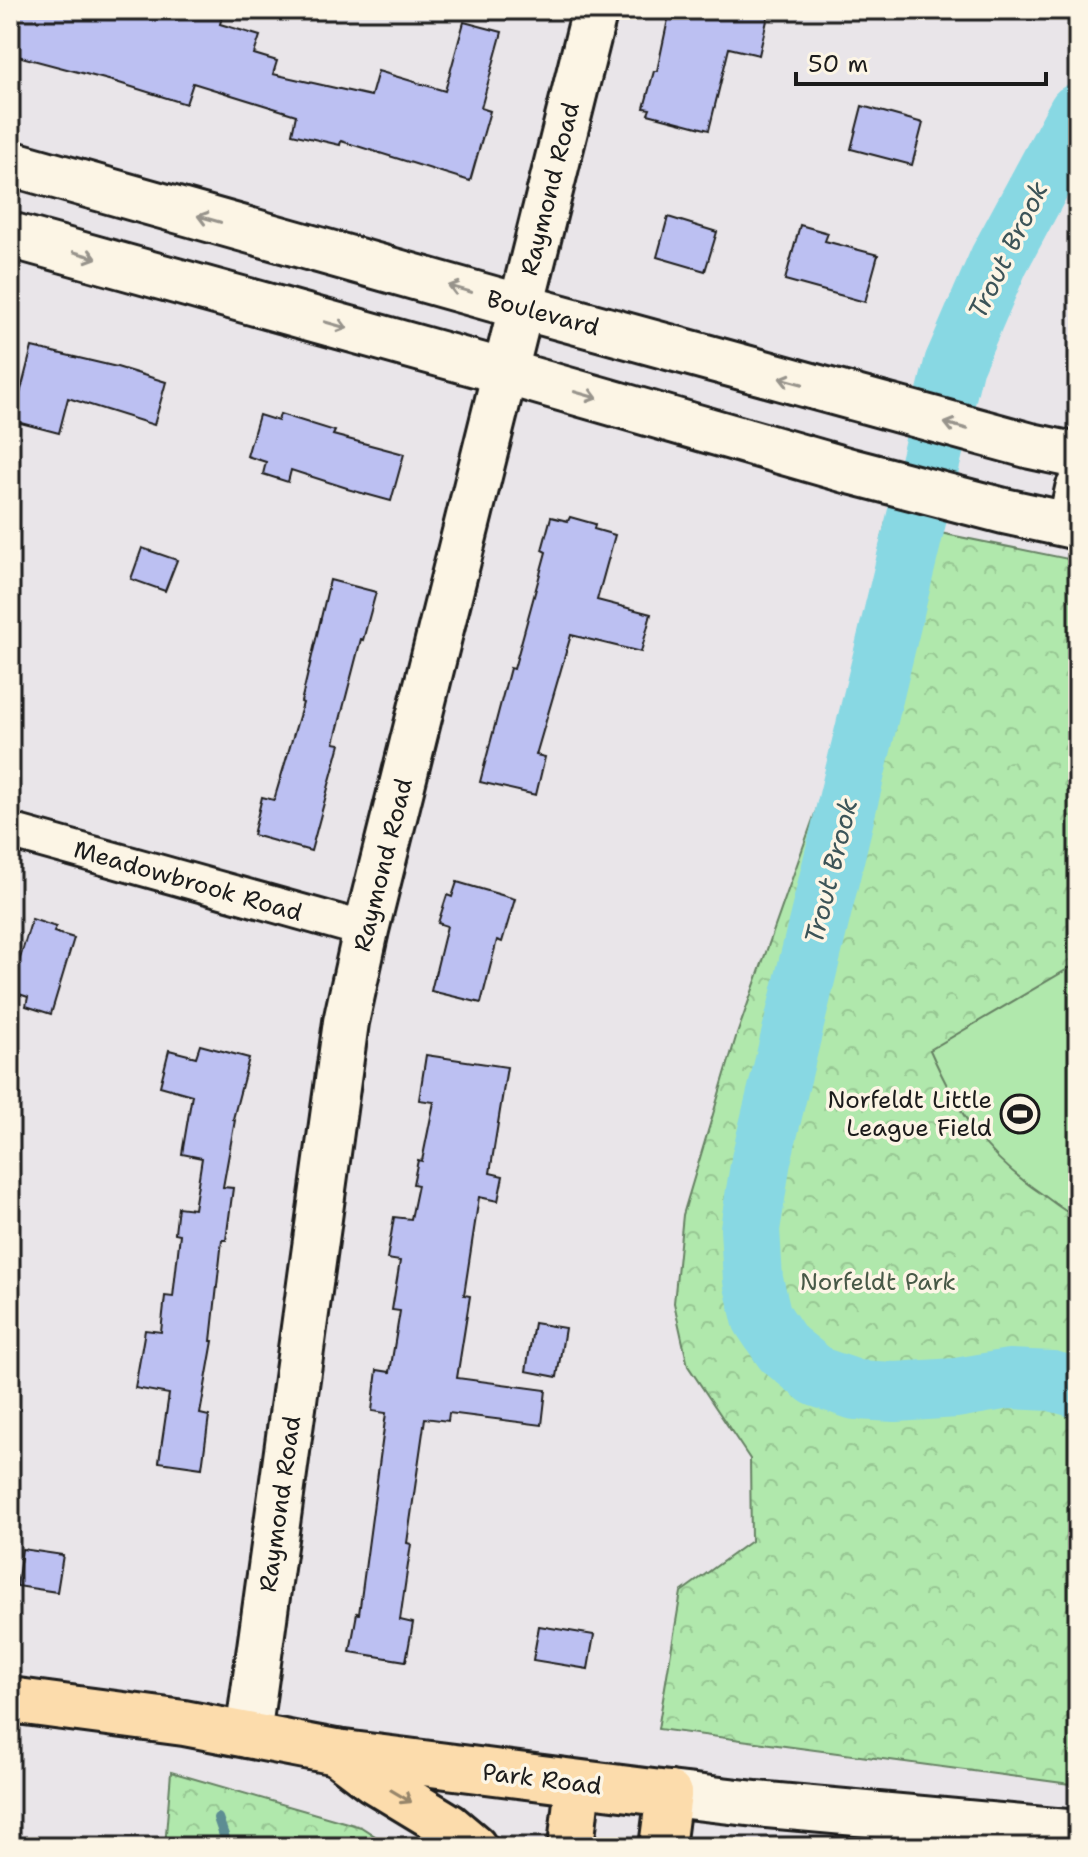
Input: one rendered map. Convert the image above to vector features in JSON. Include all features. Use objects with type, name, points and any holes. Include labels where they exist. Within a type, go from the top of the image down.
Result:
[{"type":"main road","name":"Raymond Road","points":[[248,1735],[346,1022],[366,930],[595,10]]},
{"type":"main road","name":"Boulevard","points":[[10,163],[866,402],[1078,456]]},
{"type":"main road","points":[[10,235],[850,471],[1004,511],[1075,514]]},
{"type":"main road","name":"Park Road","points":[[10,1700],[184,1723],[336,1752],[578,1783],[756,1804],[1078,1833]]},
{"type":"main road","points":[[336,1752],[373,1780],[449,1826],[474,1847]]},
{"type":"main road","points":[[571,1847],[578,1783]]},
{"type":"main road","points":[[662,1847],[669,1794]]},
{"type":"street","name":"Meadowbrook Road","points":[[10,831],[366,930]]},
{"type":"green space","name":"Norfeldt Park","points":[[886,522],[1078,561],[1078,1785],[658,1729],[681,1592],[751,1541],[750,1459],[688,1366],[674,1303],[683,1215],[736,1037],[830,771]]},
{"type":"green space","name":"Norfeldt Little League Field","points":[[1078,963],[1078,1218],[1022,1179],[988,1148],[962,1113],[930,1050]]},
{"type":"green space","points":[[171,1772],[361,1827],[392,1847],[165,1847]]},
{"type":"building","points":[[10,10],[224,10],[220,24],[260,36],[254,54],[277,61],[273,74],[371,96],[378,71],[445,91],[464,22],[502,32],[481,108],[490,111],[470,181],[341,141],[340,145],[292,134],[296,115],[193,83],[186,104],[10,54]]},
{"type":"building","points":[[670,10],[741,10],[768,16],[759,55],[729,48],[709,130],[648,114],[650,109],[644,108],[654,71],[657,71]]},
{"type":"building","points":[[862,106],[923,123],[912,165],[851,149]]},
{"type":"building","points":[[668,217],[717,232],[705,271],[657,257]]},
{"type":"building","points":[[800,225],[828,233],[825,241],[878,255],[865,302],[785,280]]},
{"type":"building","points":[[32,347],[166,382],[154,425],[68,398],[59,433],[13,421]]},
{"type":"building","points":[[280,414],[335,431],[333,435],[404,454],[391,501],[291,470],[288,482],[263,474],[266,462],[247,456],[259,415],[278,421]]},
{"type":"building","points":[[551,517],[568,521],[570,517],[595,524],[594,529],[615,535],[597,600],[651,614],[641,652],[571,635],[536,755],[545,757],[536,795],[480,782],[510,668],[514,669],[546,552],[542,550]]},
{"type":"building","points":[[142,548],[177,560],[165,591],[131,579]]},
{"type":"building","points":[[330,580],[376,592],[334,743],[340,744],[311,851],[253,835],[262,797],[274,800],[303,703]]},
{"type":"building","points":[[457,882],[515,899],[502,942],[497,940],[481,1003],[431,991],[447,926],[438,923],[447,895],[452,897]]},
{"type":"building","points":[[32,919],[56,927],[54,932],[74,938],[51,1014],[26,1006],[28,997],[10,991]]},
{"type":"building","points":[[200,1045],[249,1058],[233,1119],[223,1187],[233,1188],[226,1240],[222,1240],[213,1341],[200,1414],[209,1416],[202,1468],[159,1462],[169,1394],[135,1388],[145,1330],[161,1332],[165,1296],[173,1297],[180,1234],[175,1233],[178,1207],[194,1209],[202,1158],[182,1154],[192,1095],[160,1086],[169,1050],[196,1057]]},
{"type":"building","points":[[426,1055],[507,1067],[490,1173],[503,1176],[498,1201],[479,1197],[464,1295],[470,1296],[457,1378],[546,1390],[542,1425],[449,1413],[448,1421],[425,1418],[407,1543],[411,1544],[400,1620],[413,1623],[406,1661],[350,1652],[359,1614],[386,1413],[372,1411],[377,1370],[390,1372],[400,1311],[392,1310],[400,1261],[387,1259],[394,1217],[411,1219],[418,1185],[413,1184],[418,1160],[422,1161],[434,1102],[419,1100]]},
{"type":"building","points":[[534,1323],[565,1328],[557,1377],[526,1371]]},
{"type":"building","points":[[22,1549],[63,1555],[57,1592],[17,1586]]},
{"type":"building","points":[[539,1626],[594,1635],[588,1669],[533,1660]]},
{"type":"waterway","name":"Trout Brook","points":[[1078,113],[999,260],[954,364],[761,1160],[750,1229],[753,1280],[762,1318],[783,1349],[818,1377],[856,1390],[896,1392],[956,1388],[1009,1379],[1052,1381],[1078,1388]]},
{"type":"waterway","points":[[218,1818],[228,1847]]},
{"type":"place","name":"Norfeldt Little League Field","points":[[1020,1114]]}]
